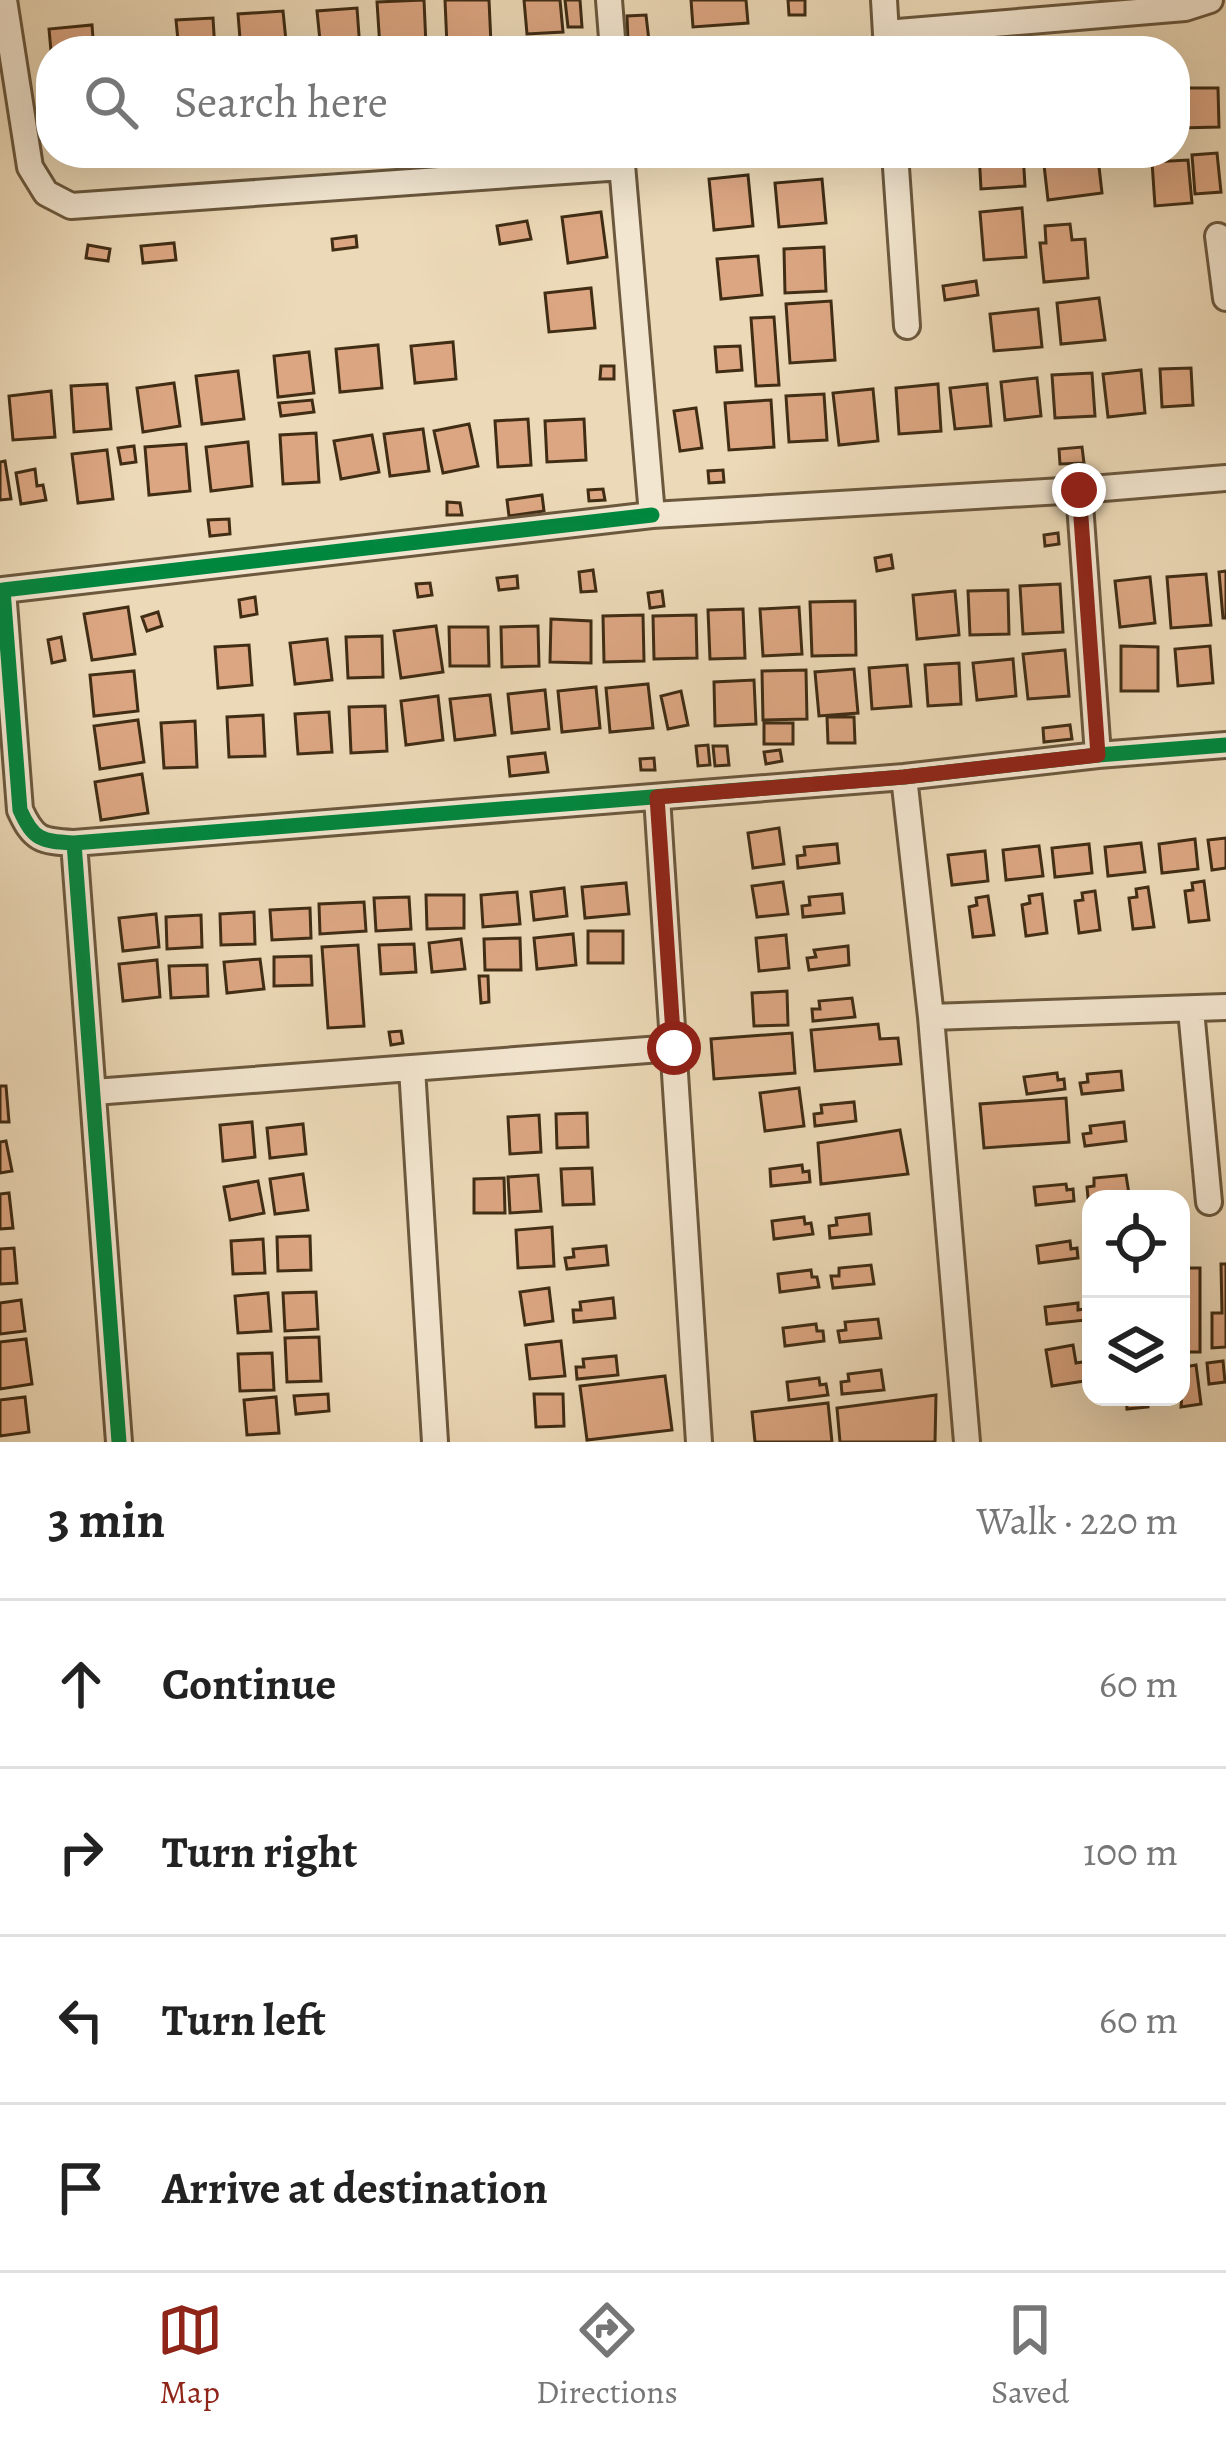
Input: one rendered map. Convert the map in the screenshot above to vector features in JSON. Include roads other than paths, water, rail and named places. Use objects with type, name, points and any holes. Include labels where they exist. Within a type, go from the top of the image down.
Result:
[{"type":"street","points":[[4,0],[30,167],[46,193],[71,206],[525,168]]},
{"type":"street","points":[[609,0],[612,36]]},
{"type":"street","points":[[884,0],[887,36]]},
{"type":"street","points":[[940,36],[1185,8],[1210,0]]},
{"type":"street","points":[[622,168],[652,515]]},
{"type":"street","points":[[896,168],[908,326]]},
{"type":"street","points":[[1218,236],[1226,298]]},
{"type":"street","points":[[1226,478],[652,515],[2,590],[20,810],[30,830],[45,841],[74,843],[904,777],[1226,745]]},
{"type":"street","points":[[1079,490],[1098,755]]},
{"type":"street","points":[[904,777],[931,1017],[967,1442]]},
{"type":"street","points":[[657,797],[699,1442]]},
{"type":"street","points":[[74,843],[119,1442]]},
{"type":"street","points":[[931,1017],[1226,1006]]},
{"type":"street","points":[[1191,1010],[1209,1202]]},
{"type":"street","points":[[94,1092],[674,1048]]},
{"type":"street","points":[[412,1068],[435,1442]]}]
